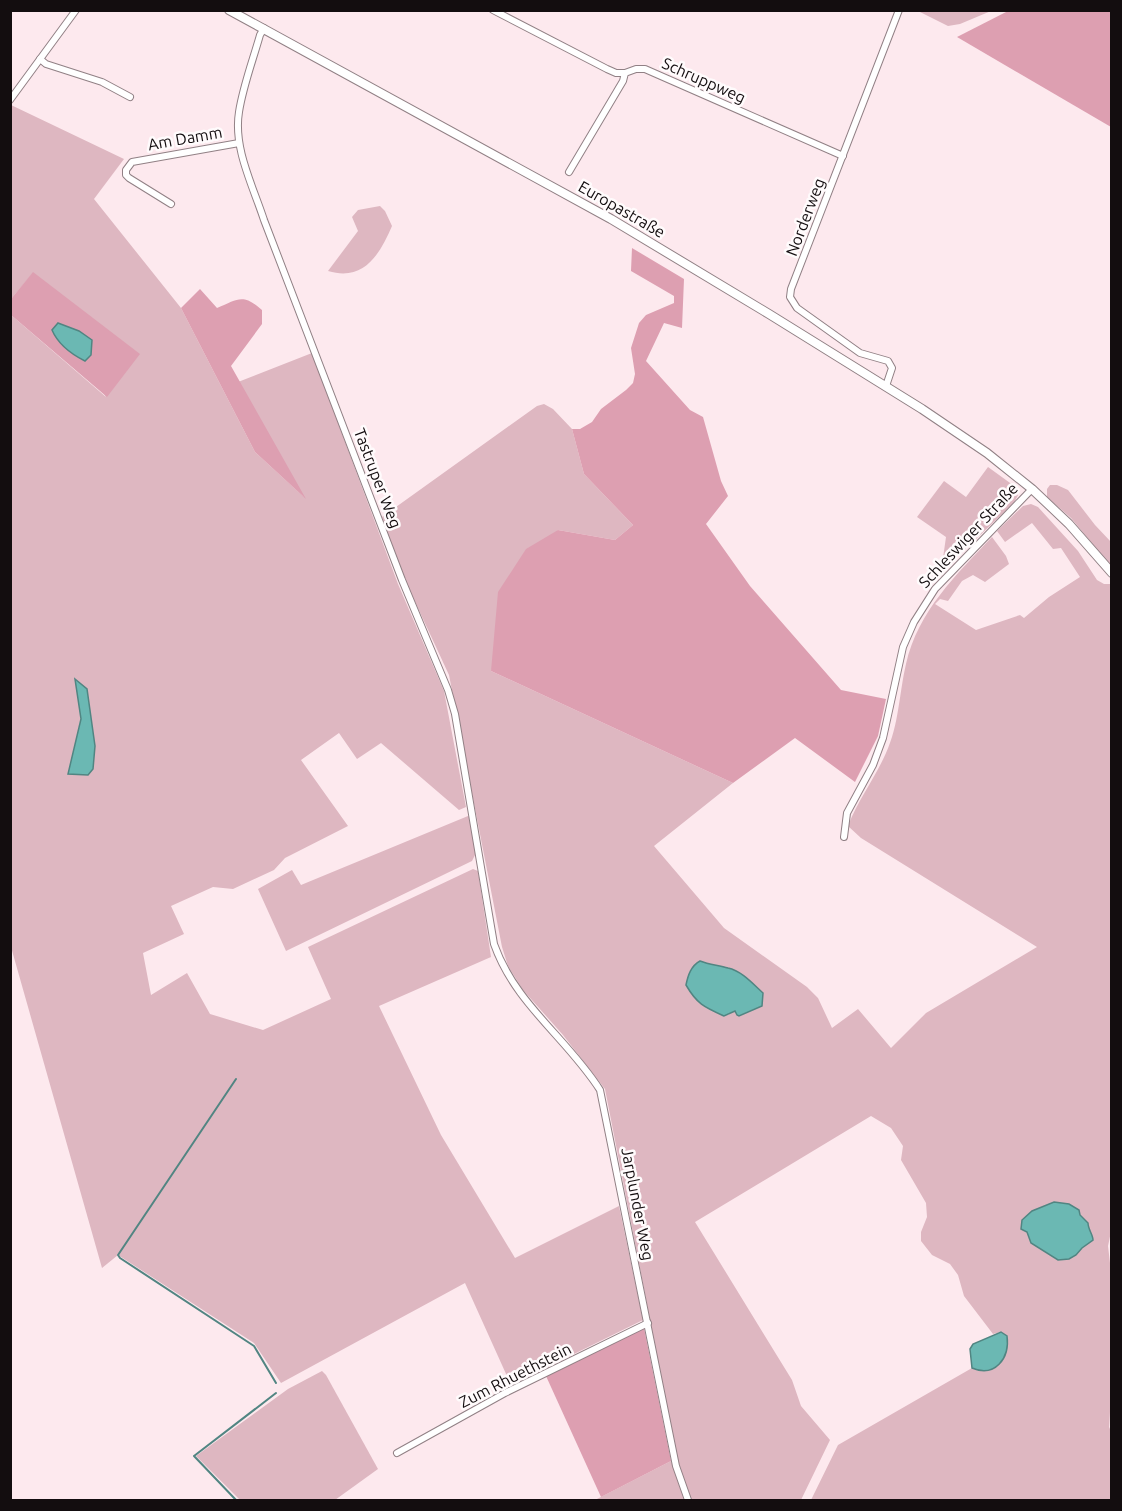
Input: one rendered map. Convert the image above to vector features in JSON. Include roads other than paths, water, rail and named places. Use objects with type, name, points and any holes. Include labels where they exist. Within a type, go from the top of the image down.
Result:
[{"type":"main road","name":"Europastraße","points":[[230,10],[611,219],[886,386],[987,453]]},
{"type":"main road","name":"Schleswiger Straße","points":[[987,453],[1032,489],[1069,524],[1112,573]]},
{"type":"street","points":[[10,100],[76,10]]},
{"type":"street","name":"Schruppweg","points":[[494,10],[616,73],[645,69],[843,156]]},
{"type":"street","name":"Norderweg","points":[[886,386],[892,368],[888,362],[860,353],[844,343],[798,308],[790,297],[791,289],[899,10]]},
{"type":"street","name":"Tastruper Weg","points":[[264,28],[260,35],[239,113],[239,143],[264,220],[402,580],[448,690],[460,746],[494,944]]},
{"type":"street","points":[[40,59],[46,64],[102,82],[130,97]]},
{"type":"street","points":[[569,172],[623,81],[625,73]]},
{"type":"street","name":"Am Damm","points":[[171,204],[126,175],[126,170],[132,162],[239,143]]},
{"type":"street","name":"Schleswiger Straße","points":[[844,837],[846,813],[873,765],[883,738],[903,647],[914,622],[935,588],[1032,489]]},
{"type":"street","name":"Jarplunder Weg","points":[[494,944],[500,962],[512,983],[600,1090],[676,1466],[688,1500]]},
{"type":"street","name":"Zum Rhuethstein","points":[[397,1453],[505,1393],[648,1323]]},
{"type":"water","points":[[58,323],[79,331],[92,340],[91,355],[85,361],[70,352],[58,340],[52,330]]},
{"type":"water","points":[[75,679],[87,689],[95,746],[93,769],[88,775],[68,774],[81,719]]},
{"type":"water","points":[[700,961],[743,975],[763,993],[762,1006],[739,1016],[735,1011],[724,1016],[702,1004],[686,985],[690,971]]},
{"type":"water","points":[[1054,1202],[1069,1204],[1079,1210],[1080,1215],[1088,1223],[1093,1238],[1069,1259],[1058,1260],[1031,1243],[1027,1232],[1021,1229],[1022,1220],[1032,1211]]},
{"type":"water","points":[[1001,1332],[1007,1336],[1007,1344],[1006,1352],[999,1364],[988,1370],[972,1368],[970,1349],[973,1344]]},
{"type":"waterway","points":[[236,1079],[118,1255],[254,1346],[276,1383]]},
{"type":"waterway","points":[[236,1500],[194,1456],[276,1393]]}]
